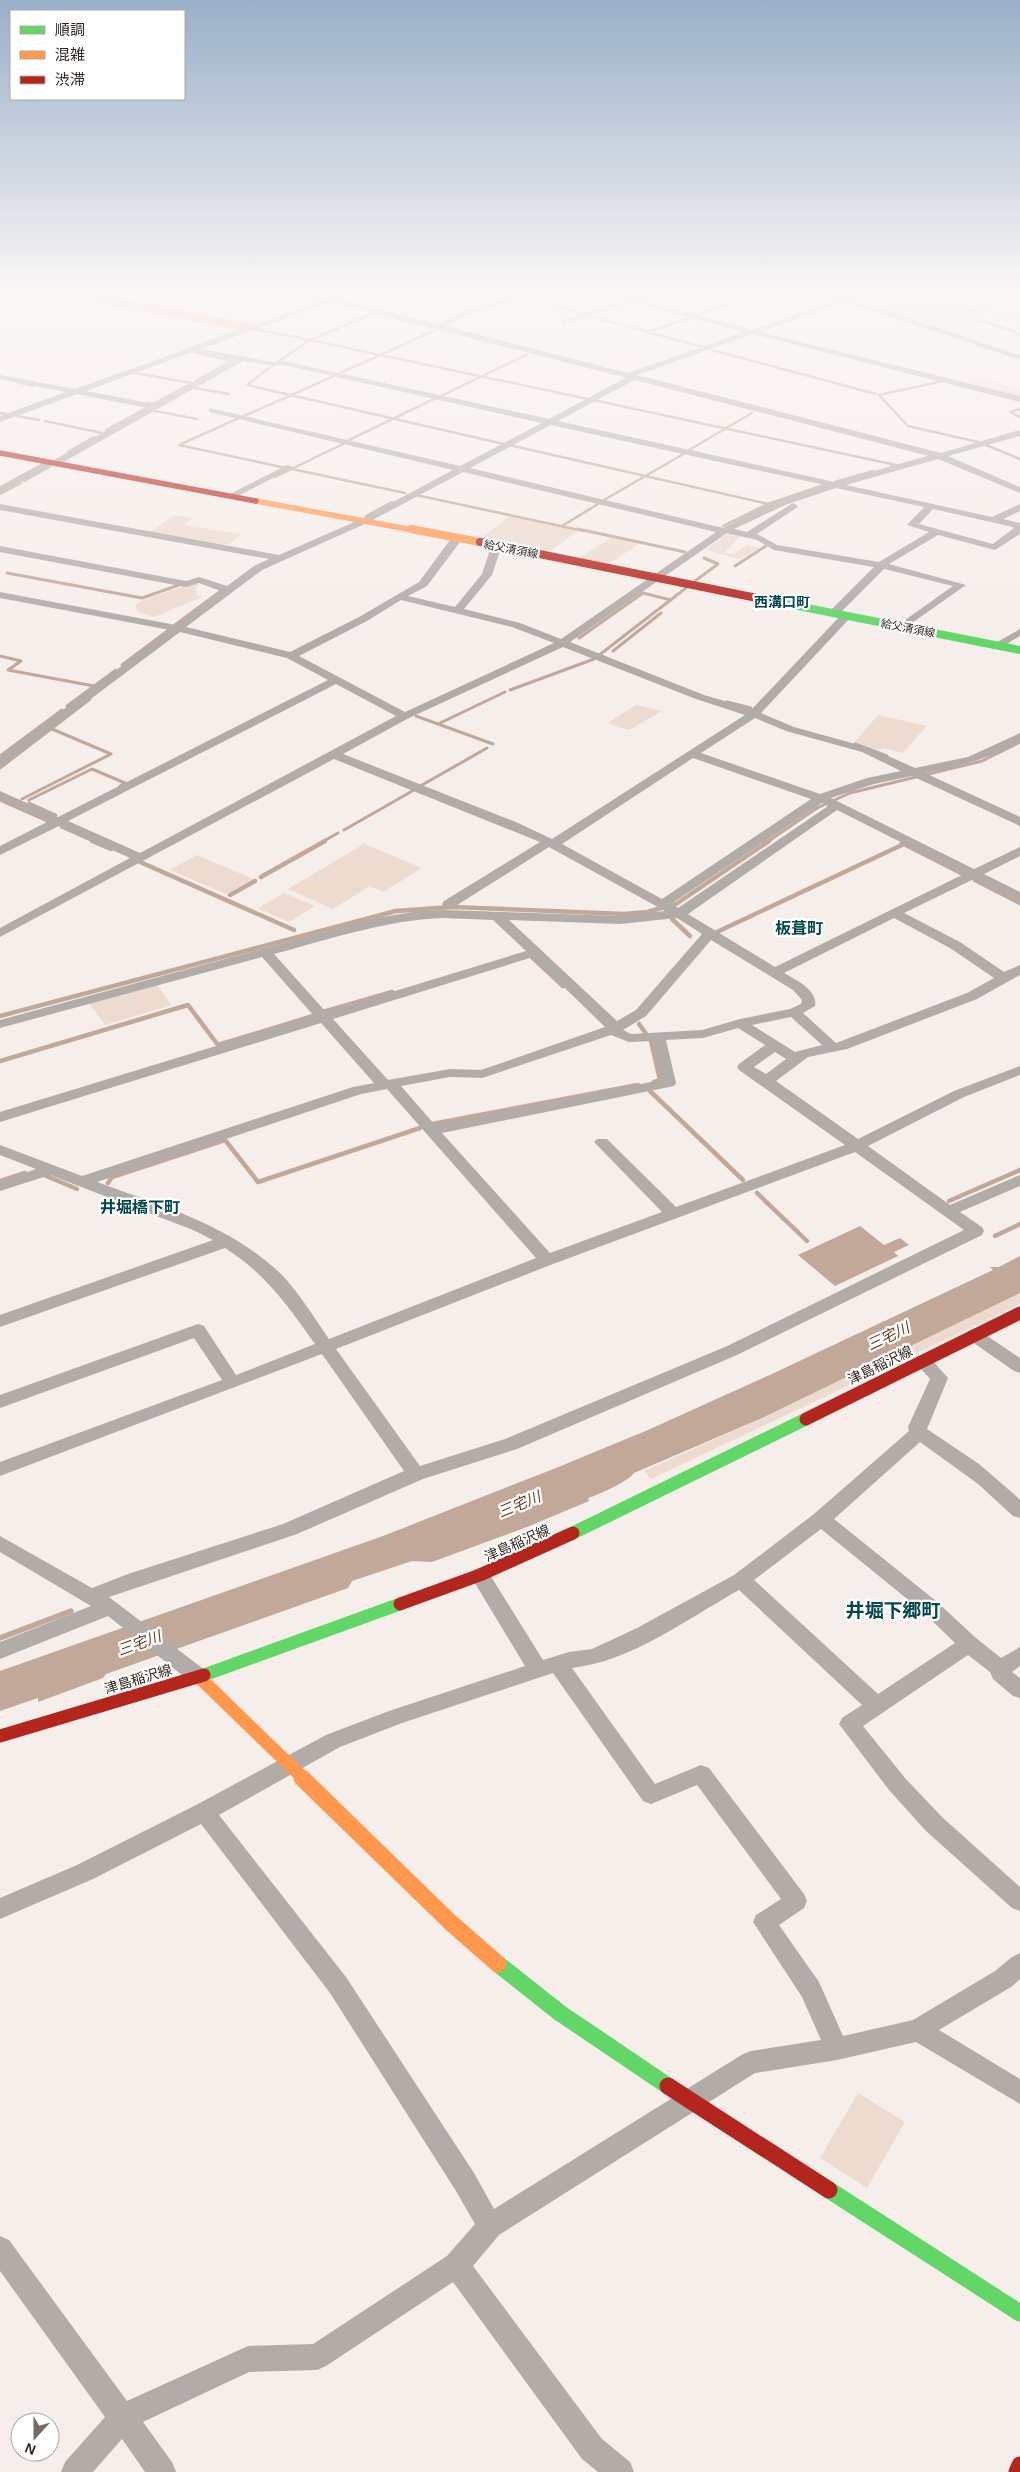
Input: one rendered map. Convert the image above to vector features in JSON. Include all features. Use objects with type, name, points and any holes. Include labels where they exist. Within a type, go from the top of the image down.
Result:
[{"type":"main road","name":"給父清須線","points":[[0,453],[458,538],[1020,650]]},
{"type":"main road","name":"津島稲沢線","points":[[0,1736],[199,1677],[480,1575],[591,1525],[1020,1313]]},
{"type":"main road","points":[[199,1677],[450,1922],[519,1982],[606,2044],[1020,2313]]},
{"type":"main road","points":[[1017,2472],[1020,2465]]},
{"type":"street","points":[[0,420],[34,407]]},
{"type":"street","points":[[0,490],[155,407]]},
{"type":"street","points":[[487,407],[995,519],[1017,525],[1019,531],[1006,544],[995,547],[912,525],[931,506]]},
{"type":"street","points":[[0,762],[258,568],[364,521],[575,407]]},
{"type":"street","points":[[748,407],[938,456],[1020,490]]},
{"type":"street","points":[[212,410],[725,531],[749,535],[760,538],[774,547],[881,565],[961,585],[902,627]]},
{"type":"street","points":[[0,933],[405,716],[561,644],[725,531],[781,502],[1020,433]]},
{"type":"street","points":[[231,496],[290,467]]},
{"type":"street","points":[[749,535],[812,492]]},
{"type":"street","points":[[0,507],[67,521],[279,558]]},
{"type":"street","points":[[995,519],[1020,507]]},
{"type":"street","points":[[834,613],[881,565],[936,532]]},
{"type":"street","points":[[291,656],[364,620],[401,596],[424,584],[452,542],[458,538]]},
{"type":"street","points":[[458,610],[487,575],[495,550],[499,546]]},
{"type":"street","points":[[0,549],[186,584],[199,580],[228,590]]},
{"type":"street","points":[[0,595],[177,628],[291,656],[405,716]]},
{"type":"street","points":[[401,596],[516,625],[700,697],[754,714],[790,729],[866,750],[1020,822]]},
{"type":"street","points":[[449,904],[551,843],[754,714],[847,616]]},
{"type":"street","points":[[997,646],[1020,632]]},
{"type":"street","points":[[0,851],[336,680]]},
{"type":"street","points":[[0,1024],[376,922],[418,915],[620,920],[668,908],[830,802],[871,781],[919,775],[971,760],[998,749],[1020,736]]},
{"type":"street","points":[[333,754],[512,825],[551,843],[668,908],[775,972],[798,987],[810,1000],[808,1006],[794,1012],[740,1023],[703,1034],[658,1038],[629,1038],[614,1028],[497,916]]},
{"type":"street","points":[[692,754],[830,802],[1020,897]]},
{"type":"street","points":[[0,795],[140,858]]},
{"type":"street","points":[[668,908],[674,898],[810,804],[830,802]]},
{"type":"street","points":[[775,972],[1020,851]]},
{"type":"street","points":[[894,913],[955,945],[1004,978]]},
{"type":"street","points":[[83,1181],[358,1090],[450,1073],[482,1074],[614,1028],[640,1013],[710,933]]},
{"type":"street","points":[[265,952],[432,1130],[546,1260]]},
{"type":"street","points":[[0,1117],[536,952]]},
{"type":"street","points":[[767,1081],[803,1053],[842,1046],[972,996],[1020,969]]},
{"type":"street","points":[[794,1012],[832,1047]]},
{"type":"street","points":[[740,1023],[773,1046],[796,1059]]},
{"type":"street","points":[[432,1130],[668,1083],[658,1038]]},
{"type":"street","points":[[91,1596],[135,1579],[290,1529],[416,1474],[511,1444],[731,1351],[976,1231],[767,1081],[744,1067],[773,1046]]},
{"type":"street","points":[[0,1469],[232,1382],[546,1260],[856,1146],[959,1094],[1020,1070]]},
{"type":"street","points":[[602,1142],[673,1213]]},
{"type":"street","points":[[0,1150],[199,1226],[228,1241],[270,1272],[326,1345],[416,1474]]},
{"type":"street","points":[[0,1177],[46,1167]]},
{"type":"street","points":[[0,1186],[46,1167]]},
{"type":"street","points":[[949,1211],[1020,1180]]},
{"type":"street","points":[[0,1321],[228,1241]]},
{"type":"street","points":[[0,1402],[198,1330],[232,1382]]},
{"type":"street","points":[[974,1335],[1020,1367]]},
{"type":"street","points":[[923,1361],[939,1378],[917,1427],[919,1433],[956,1456],[995,1486],[1020,1511]]},
{"type":"street","points":[[0,1909],[84,1872],[204,1812],[288,1764],[333,1741],[396,1717],[547,1667],[595,1657],[644,1634],[741,1580],[821,1519],[919,1433]]},
{"type":"street","points":[[821,1519],[929,1606],[969,1644],[1002,1669]]},
{"type":"street","points":[[3,1550],[112,1608],[199,1677]]},
{"type":"street","points":[[480,1575],[547,1667],[651,1794],[701,1774],[796,1901],[764,1922],[811,1990],[837,2048]]},
{"type":"street","points":[[741,1580],[877,1706]]},
{"type":"street","points":[[0,1651],[112,1608]]},
{"type":"street","points":[[969,1644],[849,1724],[897,1784],[934,1824],[1020,1901]]},
{"type":"street","points":[[1020,1655],[1002,1669],[1000,1673],[1020,1690]]},
{"type":"street","points":[[204,1812],[338,1985],[465,2182],[490,2226]]},
{"type":"street","points":[[75,2472],[122,2418],[248,2359],[317,2357],[456,2265],[490,2226],[751,2062],[837,2048],[918,2030],[1003,1979],[1020,1964]]},
{"type":"street","points":[[918,2030],[1020,2092]]},
{"type":"street","points":[[0,2249],[162,2472]]},
{"type":"street","points":[[456,2265],[592,2450],[620,2472]]},
{"type":"shaded area","points":[[174,515],[192,518],[184,525],[242,534],[229,544],[240,546],[147,534]]},
{"type":"shaded area","points":[[510,516],[579,530],[549,552],[481,538]]},
{"type":"shaded area","points":[[728,533],[742,535],[724,553],[733,554],[747,545],[760,548],[740,559],[706,550]]},
{"type":"shaded area","points":[[612,537],[640,543],[609,564],[579,558]]},
{"type":"shaded area","points":[[194,583],[199,584],[196,588],[197,595],[202,597],[154,617],[138,612],[135,606],[143,600]]},
{"type":"shaded area","points":[[636,705],[662,711],[629,730],[608,723]]},
{"type":"shaded area","points":[[878,715],[927,726],[903,753],[884,748],[879,750],[854,743]]},
{"type":"shaded area","points":[[364,844],[422,868],[383,892],[370,886],[333,909],[288,889]]},
{"type":"shaded area","points":[[197,855],[253,879],[226,894],[170,870]]},
{"type":"shaded area","points":[[284,893],[315,906],[289,922],[258,908]]},
{"type":"shaded area","points":[[157,985],[171,1005],[105,1025],[89,1003]]},
{"type":"shaded area","points":[[1020,1293],[1020,1303],[1008,1310],[651,1479],[644,1471],[762,1418]]},
{"type":"shaded area","points":[[858,2093],[905,2122],[867,2188],[820,2158]]},
{"type":"water","points":[[860,1226],[884,1245],[900,1238],[909,1245],[894,1252],[898,1256],[835,1286],[798,1255]]},
{"type":"water","name":"三宅川","points":[[1020,1256],[1020,1293],[762,1418],[634,1473],[620,1484],[588,1498],[589,1501],[527,1527],[432,1562],[412,1561],[352,1581],[348,1588],[106,1674],[103,1678],[38,1702],[38,1698],[0,1711],[0,1671],[383,1536],[556,1468],[648,1430],[774,1373],[993,1270],[990,1267],[999,1267]]},
{"type":"waterway","points":[[106,430],[147,407]]},
{"type":"waterway","points":[[244,416],[263,407]]},
{"type":"waterway","points":[[344,407],[393,419]]},
{"type":"waterway","points":[[393,419],[417,407]]},
{"type":"waterway","points":[[627,407],[726,428]]},
{"type":"waterway","points":[[746,407],[930,455]]},
{"type":"waterway","points":[[891,407],[908,426],[978,442]]},
{"type":"waterway","points":[[1020,409],[1010,412],[1020,417]]},
{"type":"waterway","points":[[155,411],[197,419]]},
{"type":"waterway","points":[[0,413],[7,414]]},
{"type":"waterway","points":[[726,428],[752,413]]},
{"type":"waterway","points":[[17,416],[39,420]]},
{"type":"waterway","points":[[239,418],[179,445],[286,468]]},
{"type":"waterway","points":[[349,440],[393,419]]},
{"type":"waterway","points":[[393,419],[504,444]]},
{"type":"waterway","points":[[45,421],[102,433]]},
{"type":"waterway","points":[[689,450],[726,428]]},
{"type":"waterway","points":[[726,428],[896,465],[891,466]]},
{"type":"waterway","points":[[68,452],[94,437]]},
{"type":"waterway","points":[[275,477],[343,444]]},
{"type":"waterway","points":[[509,445],[645,476]]},
{"type":"waterway","points":[[986,445],[1020,459]]},
{"type":"waterway","points":[[645,476],[685,453]]},
{"type":"waterway","points":[[24,481],[51,466]]},
{"type":"waterway","points":[[292,469],[405,493]]},
{"type":"waterway","points":[[835,482],[873,471]]},
{"type":"waterway","points":[[604,500],[645,476]]},
{"type":"waterway","points":[[645,476],[768,504]]},
{"type":"waterway","points":[[0,494],[21,483]]},
{"type":"waterway","points":[[768,504],[824,485]]},
{"type":"waterway","points":[[416,495],[584,531]]},
{"type":"waterway","points":[[366,516],[392,502]]},
{"type":"waterway","points":[[562,526],[598,504]]},
{"type":"waterway","points":[[723,526],[768,504]]},
{"type":"waterway","points":[[578,529],[685,552]]},
{"type":"waterway","points":[[735,566],[766,546]]},
{"type":"waterway","points":[[695,581],[718,564],[704,558]]},
{"type":"waterway","points":[[7,573],[142,598],[179,585]]},
{"type":"waterway","points":[[671,600],[686,588]]},
{"type":"waterway","points":[[175,625],[222,590]]},
{"type":"waterway","points":[[579,638],[643,593],[671,600]]},
{"type":"waterway","points":[[594,654],[598,656],[671,600]]},
{"type":"waterway","points":[[613,651],[661,613]]},
{"type":"waterway","points":[[122,665],[170,629]]},
{"type":"waterway","points":[[0,656],[21,661],[8,670],[94,686]]},
{"type":"waterway","points":[[510,690],[594,659]]},
{"type":"waterway","points":[[67,706],[116,670]]},
{"type":"waterway","points":[[438,724],[505,692]]},
{"type":"waterway","points":[[0,768],[90,699]]},
{"type":"waterway","points":[[727,702],[751,708]]},
{"type":"waterway","points":[[0,756],[62,710]]},
{"type":"waterway","points":[[416,716],[438,724]]},
{"type":"waterway","points":[[438,724],[493,744]]},
{"type":"waterway","points":[[22,799],[111,754],[52,729]]},
{"type":"waterway","points":[[767,842],[817,808],[850,793],[982,761],[1020,742]]},
{"type":"waterway","points":[[855,744],[887,756]]},
{"type":"waterway","points":[[422,785],[487,748]]},
{"type":"waterway","points":[[29,800],[92,769],[125,783],[120,786]]},
{"type":"waterway","points":[[344,830],[414,790]]},
{"type":"waterway","points":[[0,800],[47,821]]},
{"type":"waterway","points":[[29,803],[56,815]]},
{"type":"waterway","points":[[61,827],[95,842]]},
{"type":"waterway","points":[[322,842],[338,833]]},
{"type":"waterway","points":[[92,841],[111,849]]},
{"type":"waterway","points":[[261,877],[325,841]]},
{"type":"waterway","points":[[0,1016],[396,911],[452,907],[624,914],[647,912],[676,904],[769,841]]},
{"type":"waterway","points":[[717,932],[904,844]]},
{"type":"waterway","points":[[904,844],[963,874]]},
{"type":"waterway","points":[[140,862],[294,930]]},
{"type":"waterway","points":[[975,880],[1020,903]]},
{"type":"waterway","points":[[230,895],[255,881]]},
{"type":"waterway","points":[[672,919],[690,936]]},
{"type":"waterway","points":[[532,957],[563,986]]},
{"type":"waterway","points":[[323,1012],[392,992]]},
{"type":"waterway","points":[[0,1061],[188,1005],[218,1045],[313,1016]]},
{"type":"waterway","points":[[639,1024],[647,1035]]},
{"type":"waterway","points":[[651,1041],[660,1080],[654,1082]]},
{"type":"waterway","points":[[432,1124],[638,1085]]},
{"type":"waterway","points":[[650,1091],[743,1180]]},
{"type":"waterway","points":[[108,1183],[112,1177],[225,1140],[258,1182],[420,1128]]},
{"type":"waterway","points":[[949,1201],[1020,1170]]},
{"type":"waterway","points":[[0,1181],[25,1173]]},
{"type":"waterway","points":[[44,1175],[77,1189]]},
{"type":"waterway","points":[[757,1193],[807,1241]]},
{"type":"waterway","points":[[995,1236],[1020,1224]]},
{"type":"waterway","points":[[0,1638],[71,1611]]},
{"type":"traffic: fast","points":[[757,598],[1020,650]]},
{"type":"traffic: fast","points":[[573,1533],[806,1419]]},
{"type":"traffic: fast","points":[[204,1675],[400,1604]]},
{"type":"traffic: fast","points":[[498,1964],[560,2013],[668,2086]]},
{"type":"traffic: fast","points":[[829,2190],[1020,2313]]},
{"type":"traffic: slow","points":[[256,501],[480,542]]},
{"type":"traffic: slow","points":[[199,1677],[450,1922],[498,1964]]},
{"type":"traffic: jam","points":[[0,453],[256,501]]},
{"type":"traffic: jam","points":[[480,542],[757,598]]},
{"type":"traffic: jam","points":[[806,1419],[1020,1313]]},
{"type":"traffic: jam","points":[[400,1604],[480,1575],[573,1533]]},
{"type":"traffic: jam","points":[[0,1736],[204,1675]]},
{"type":"traffic: jam","points":[[668,2086],[829,2190]]},
{"type":"traffic: jam","points":[[1017,2472],[1020,2465]]},
{"type":"district","name":"西溝口町","points":[[782,602]]},
{"type":"district","name":"板葺町","points":[[799,928]]},
{"type":"district","name":"井堀橋下町","points":[[140,1207]]},
{"type":"district","name":"井堀下郷町","points":[[893,1610]]}]
